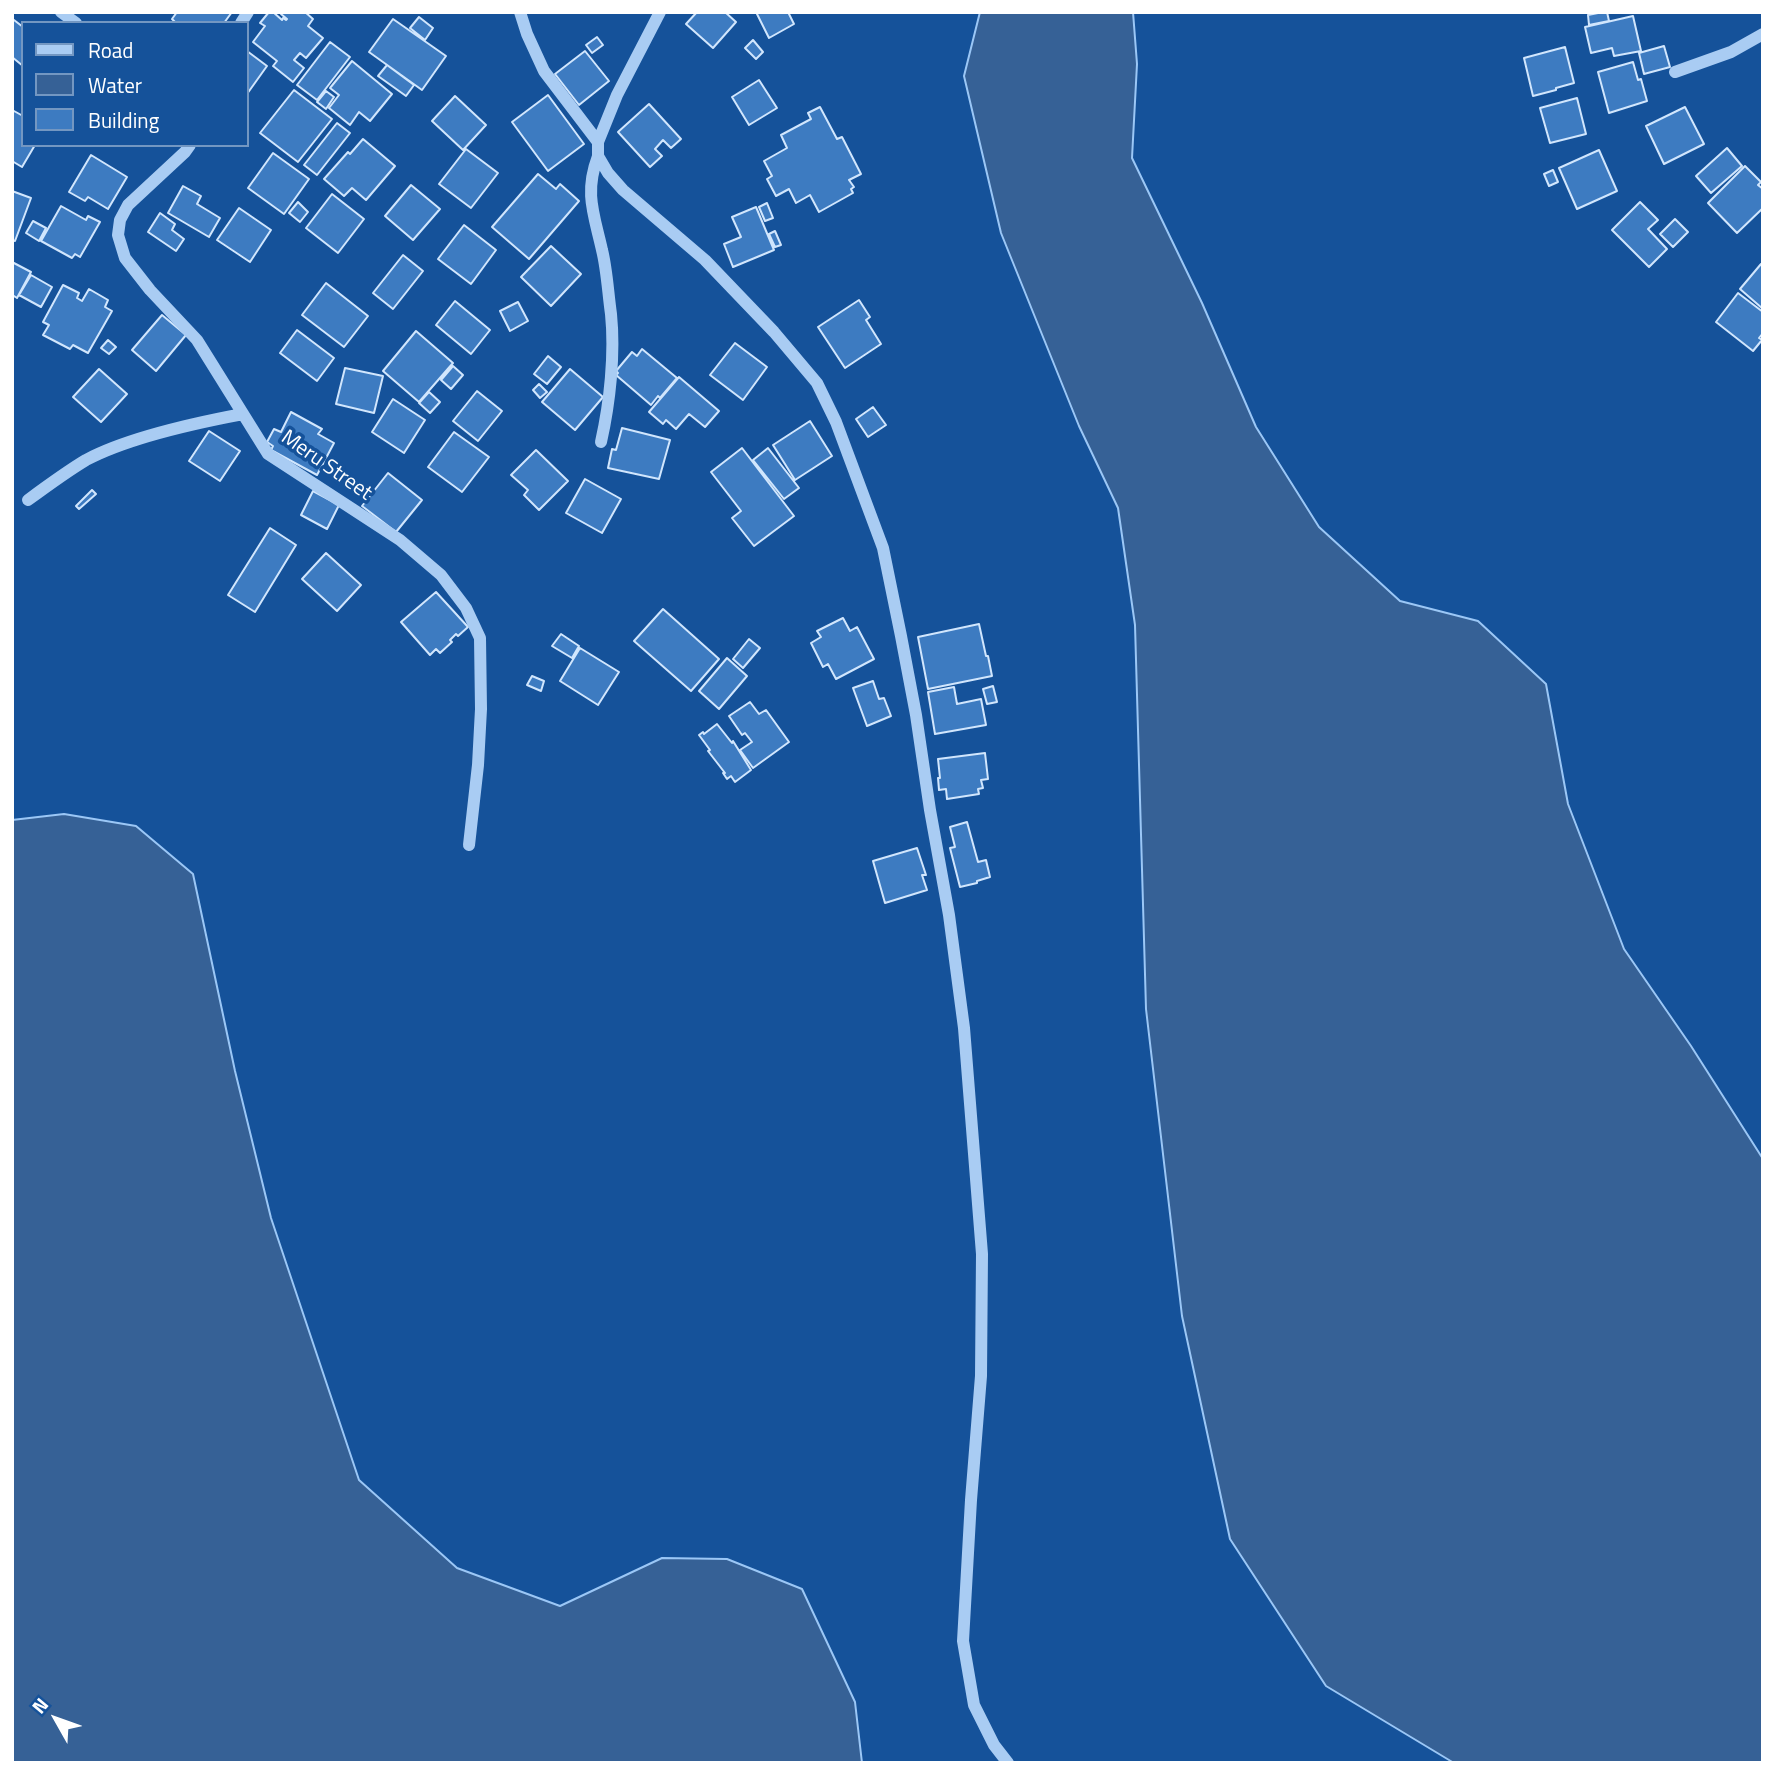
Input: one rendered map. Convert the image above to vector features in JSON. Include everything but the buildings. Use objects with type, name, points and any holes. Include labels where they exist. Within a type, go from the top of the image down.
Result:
[{"type":"street","points":[[520,12],[544,71],[598,149],[608,173],[623,190],[705,260],[774,332],[817,383],[836,422],[883,548],[916,715],[949,915],[964,1028],[982,1254],[981,1376],[963,1641],[974,1705],[994,1745],[1008,1763]]},
{"type":"street","points":[[601,442],[608,409],[611,317],[603,252],[592,214],[591,178],[617,95],[660,12]]},
{"type":"street","points":[[1675,72],[1731,52],[1763,34]]},
{"type":"street","name":"Meru Street","points":[[188,147],[128,205],[120,220],[118,235],[125,258],[197,340],[268,454],[400,541],[441,575],[466,608],[480,638],[481,709],[470,845]]},
{"type":"street","points":[[28,500],[88,459],[125,444],[179,428],[243,414]]},
{"type":"water","points":[[980,12],[1133,12],[1137,64],[1132,158],[1202,303],[1256,427],[1319,527],[1400,601],[1478,621],[1546,684],[1568,804],[1624,949],[1691,1046],[1763,1159],[1763,1763],[1454,1763],[1326,1686],[1230,1539],[1182,1316],[1146,1009],[1135,625],[1118,508],[1079,426],[1001,233],[964,76]]},
{"type":"water","points":[[64,814],[136,826],[193,874],[235,1071],[271,1218],[359,1480],[457,1568],[560,1606],[662,1558],[727,1559],[802,1589],[855,1702],[862,1763],[12,1763],[12,820]]}]
